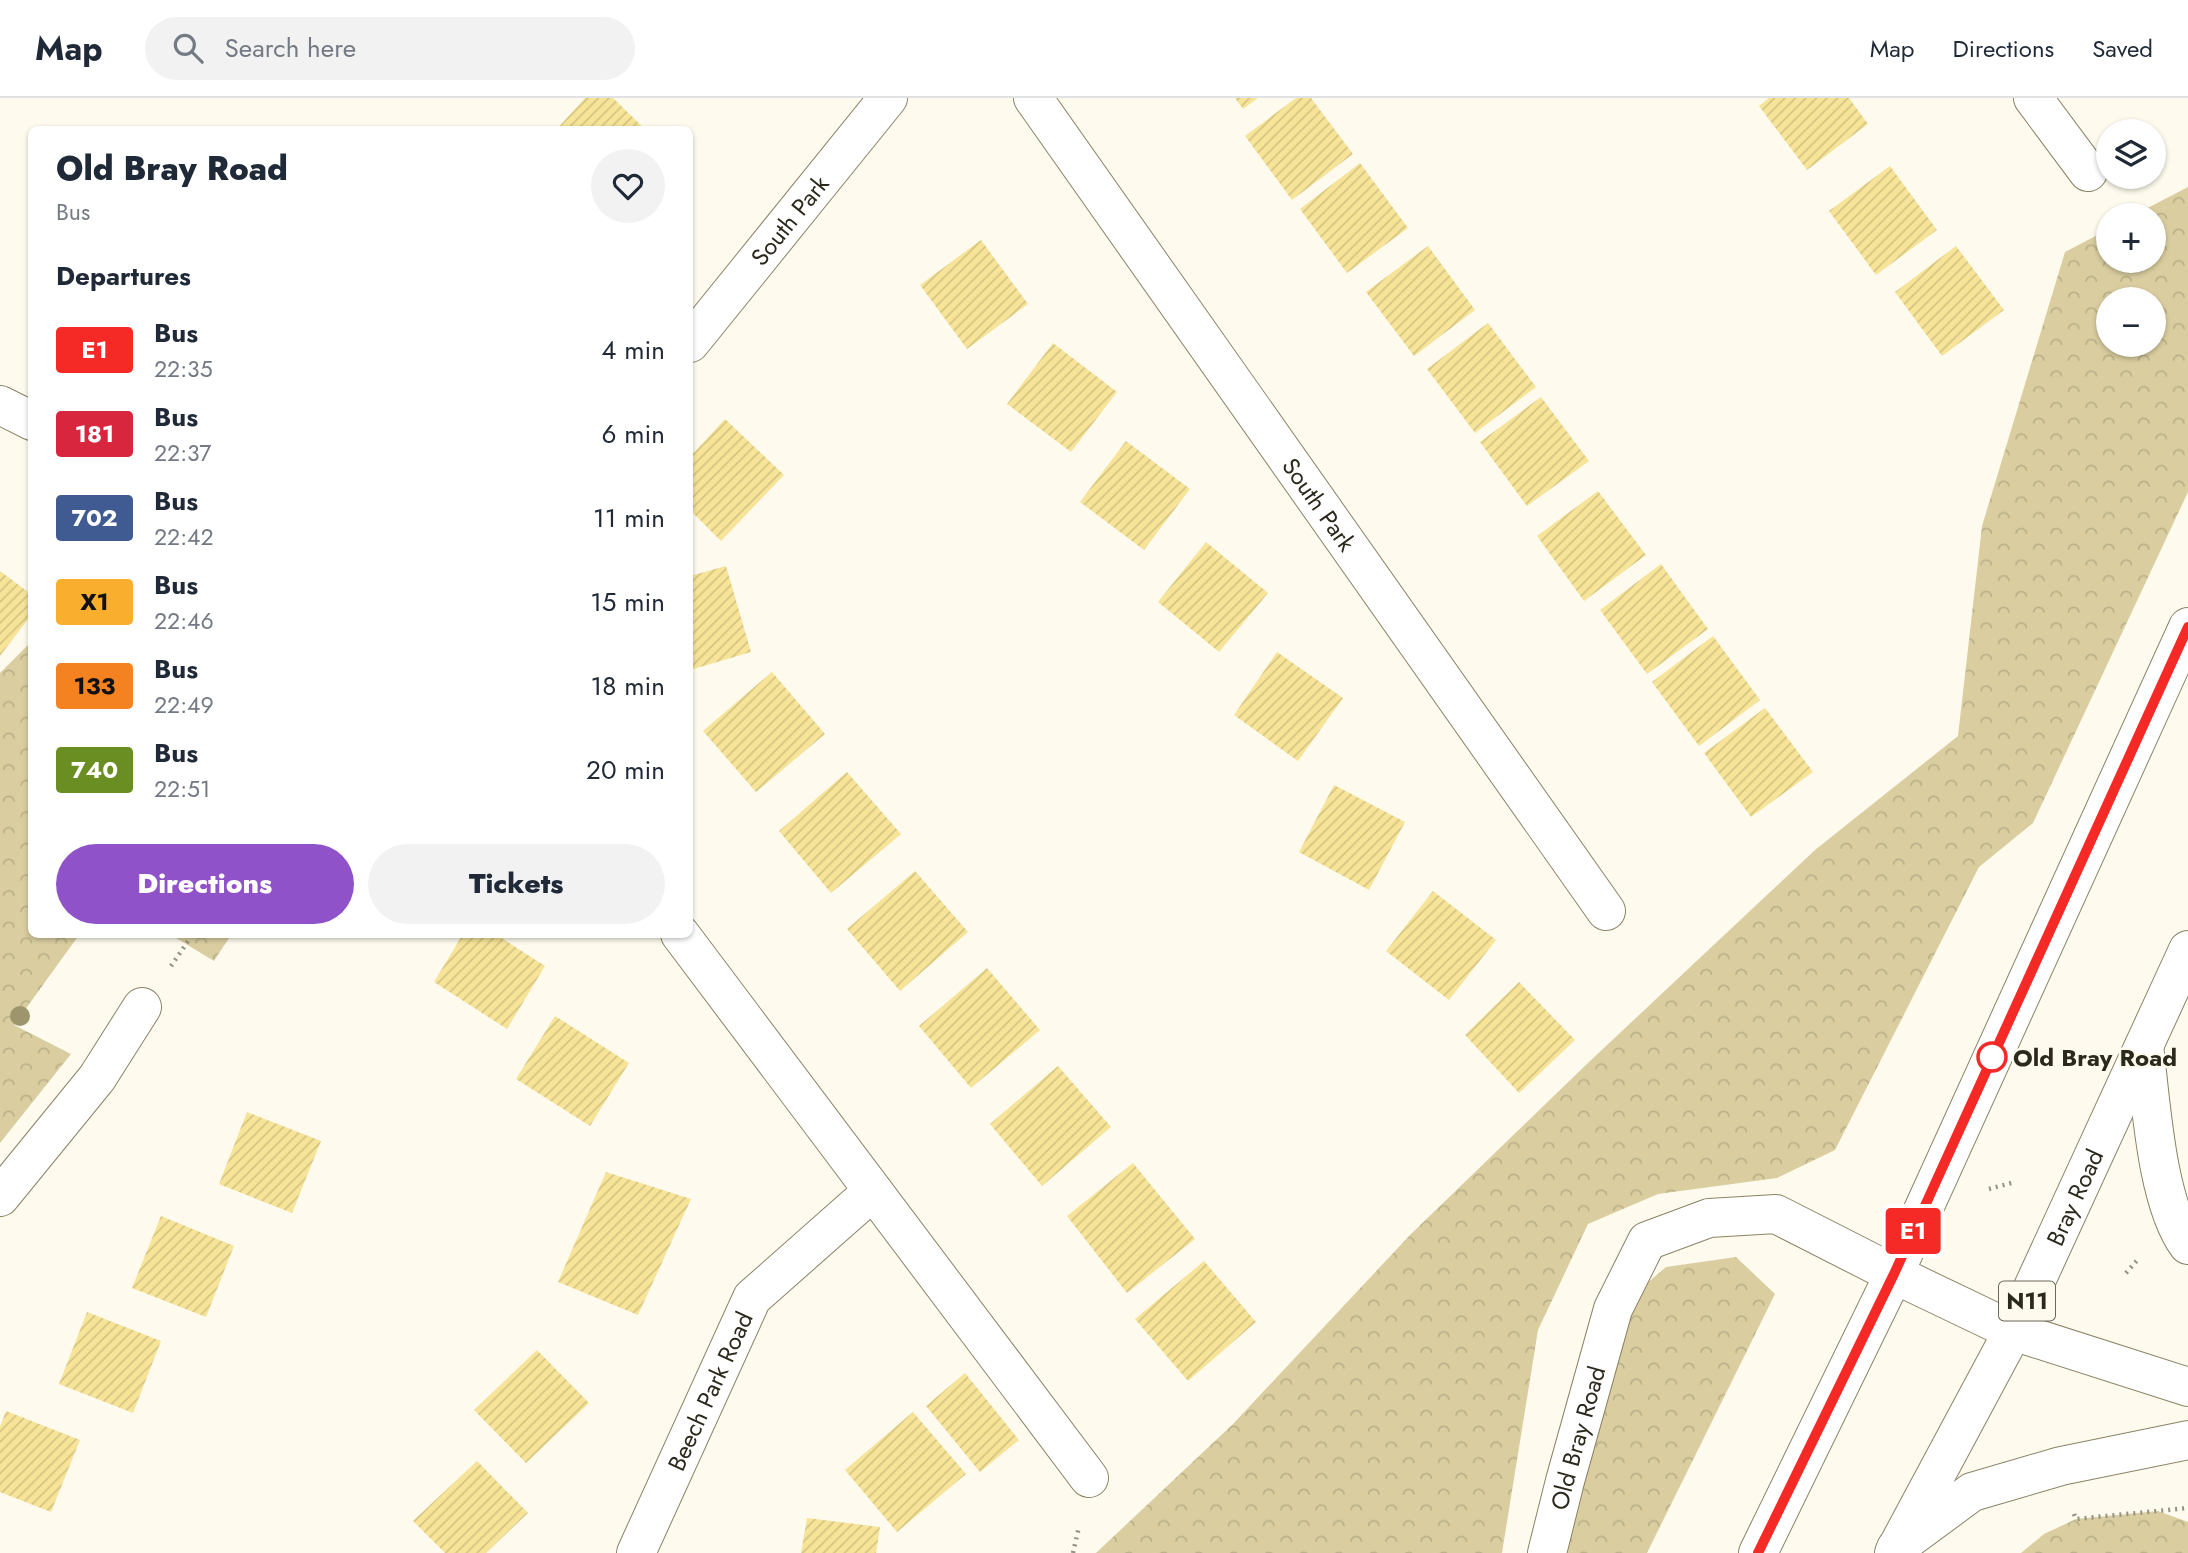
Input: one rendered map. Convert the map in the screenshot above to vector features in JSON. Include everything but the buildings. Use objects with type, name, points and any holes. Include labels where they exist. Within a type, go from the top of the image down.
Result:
[{"type":"main road","name":"South Park","points":[[693,339],[888,98]]},
{"type":"main road","name":"South Park","points":[[1033,98],[1606,911]]},
{"type":"main road","points":[[2033,98],[2088,172]]},
{"type":"main road","points":[[0,405],[28,419]]},
{"type":"main road","points":[[1758,1553],[1894,1274],[2188,627]]},
{"type":"main road","points":[[683,938],[1089,1478]]},
{"type":"main road","name":"Bray Road","points":[[1895,1551],[2013,1331],[2188,950]]},
{"type":"main road","points":[[0,1197],[97,1078],[142,1007]]},
{"type":"main road","points":[[2144,1046],[2163,1184],[2182,1236],[2188,1245]]},
{"type":"main road","name":"Beech Park Road","points":[[636,1553],[752,1298],[873,1191]]},
{"type":"main road","name":"Old Bray Road","points":[[1547,1553],[1613,1309],[1647,1241],[1709,1218],[1776,1214],[2013,1331],[2188,1387]]},
{"type":"main road","points":[[1895,1551],[1972,1492],[2061,1466],[2188,1440]]},
{"type":"path","points":[[1983,1191],[2015,1182]]},
{"type":"path","points":[[2073,1510],[2076,1519],[2188,1508]]},
{"type":"green space","points":[[2188,187],[2188,492],[2033,823],[1979,867],[1835,1150],[1777,1178],[1658,1194],[1588,1224],[1538,1330],[1502,1553],[1096,1553],[1233,1424],[1410,1235],[1590,1061],[1815,850],[1958,736],[1982,526],[2065,252],[2096,236],[2096,273],[2166,273],[2166,203],[2157,203]]},
{"type":"green space","points":[[28,645],[28,938],[77,938],[14,1025],[71,1054],[0,1143],[0,673]]},
{"type":"green space","points":[[176,938],[229,938],[214,961]]},
{"type":"green space","points":[[1736,1257],[1775,1294],[1647,1553],[1551,1553],[1625,1302],[1666,1267]]},
{"type":"green space","points":[[2158,1511],[2188,1522],[2188,1553],[2021,1553],[2044,1534],[2076,1519]]},
{"type":"bus line","name":"E1","points":[[1758,1553],[1894,1274],[2188,627]]},
{"type":"place","name":"Old Bray Road","points":[[1992,1057]]}]
